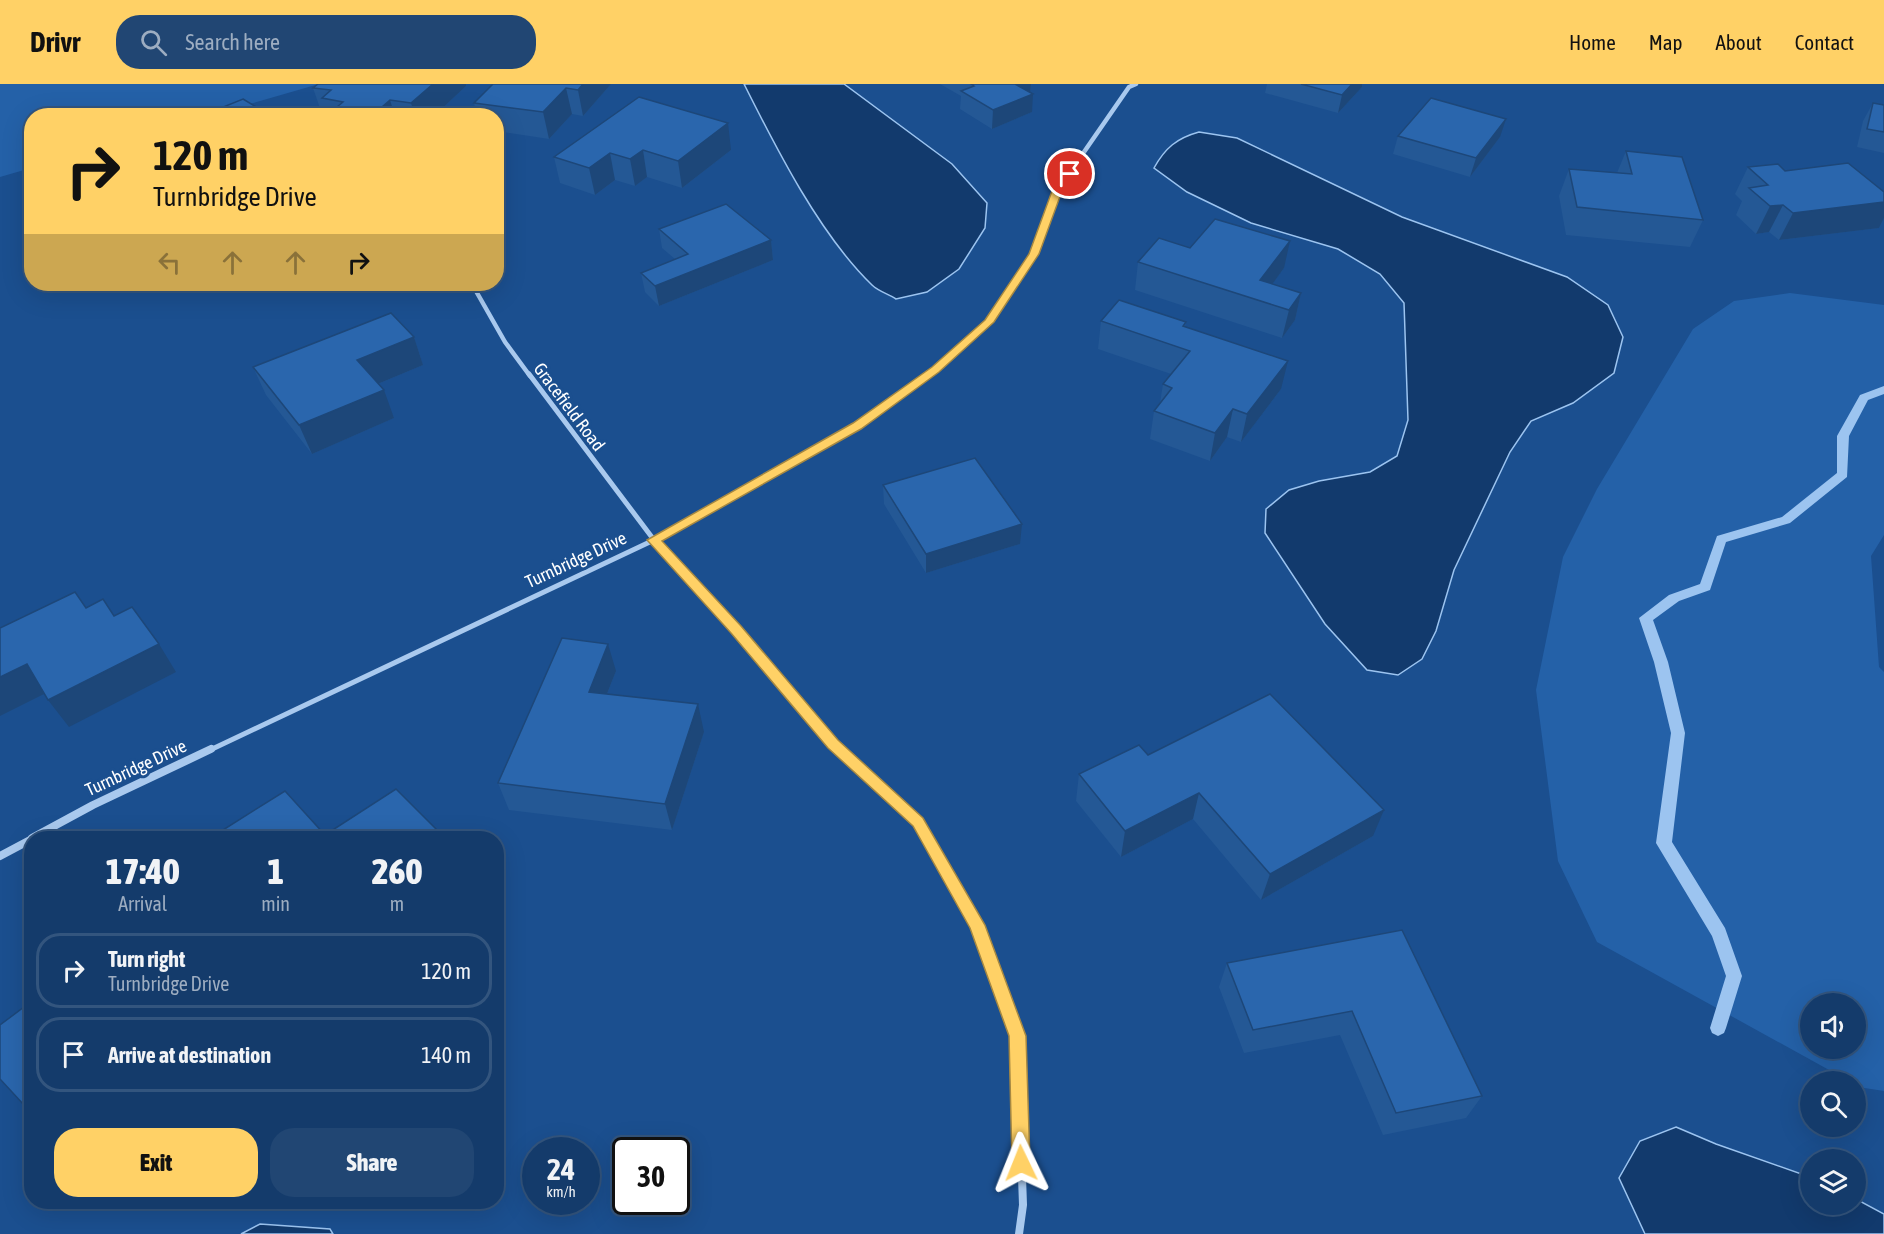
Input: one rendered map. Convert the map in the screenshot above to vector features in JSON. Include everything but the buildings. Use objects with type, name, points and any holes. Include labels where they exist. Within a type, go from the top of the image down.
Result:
[{"type":"street","name":"Turnbridge Drive","points":[[46,831],[93,805],[654,540],[857,426],[936,370],[989,322],[1034,254],[1057,191],[1127,86],[1136,84]]},
{"type":"street","name":"Gracefield Road","points":[[476,291],[505,342],[654,540],[736,629],[833,744],[918,822],[977,925],[1017,1036],[1023,1205],[1019,1234]]},
{"type":"street","name":"Turnbridge Drive","points":[[0,856],[24,843]]},
{"type":"shaded area","points":[[0,84],[319,84],[236,108],[24,108],[24,170],[0,177]]},
{"type":"shaded area","points":[[744,84],[844,84],[952,164],[987,203],[985,228],[959,269],[927,292],[896,299],[874,287],[853,265],[817,216],[785,163]]},
{"type":"shaded area","points":[[1199,132],[1237,138],[1402,217],[1567,277],[1608,305],[1623,337],[1614,373],[1573,403],[1531,421],[1510,452],[1454,570],[1436,631],[1422,659],[1398,675],[1367,670],[1325,624],[1265,533],[1266,509],[1289,490],[1319,481],[1370,472],[1397,456],[1408,420],[1404,303],[1380,274],[1338,249],[1251,223],[1187,192],[1154,168],[1172,145],[1184,137]]},
{"type":"shaded area","points":[[1790,293],[1884,305],[1884,535],[1871,556],[1879,667],[1884,672],[1884,1091],[1866,1088],[1866,1071],[1831,1071],[1809,1059],[1866,1059],[1866,993],[1800,993],[1800,1054],[1597,942],[1558,861],[1536,690],[1563,557],[1597,489],[1693,329],[1734,301]]},
{"type":"shaded area","points":[[1676,1127],[1716,1144],[1800,1173],[1800,1215],[1866,1215],[1866,1204],[1884,1214],[1884,1234],[1645,1234],[1619,1178],[1640,1141]]},
{"type":"shaded area","points":[[260,1224],[330,1229],[333,1234],[241,1234]]},
{"type":"waterway","points":[[1718,1028],[1734,976],[1719,933],[1664,843],[1678,733],[1661,662],[1646,618],[1674,598],[1705,587],[1721,539],[1786,520],[1843,474],[1843,436],[1864,398],[1884,390]]},
{"type":"route","points":[[1021,1163],[1017,1036],[977,925],[918,822],[833,744],[736,629],[654,540],[857,426],[936,370],[989,322],[1034,254],[1057,191],[1070,174]]}]
